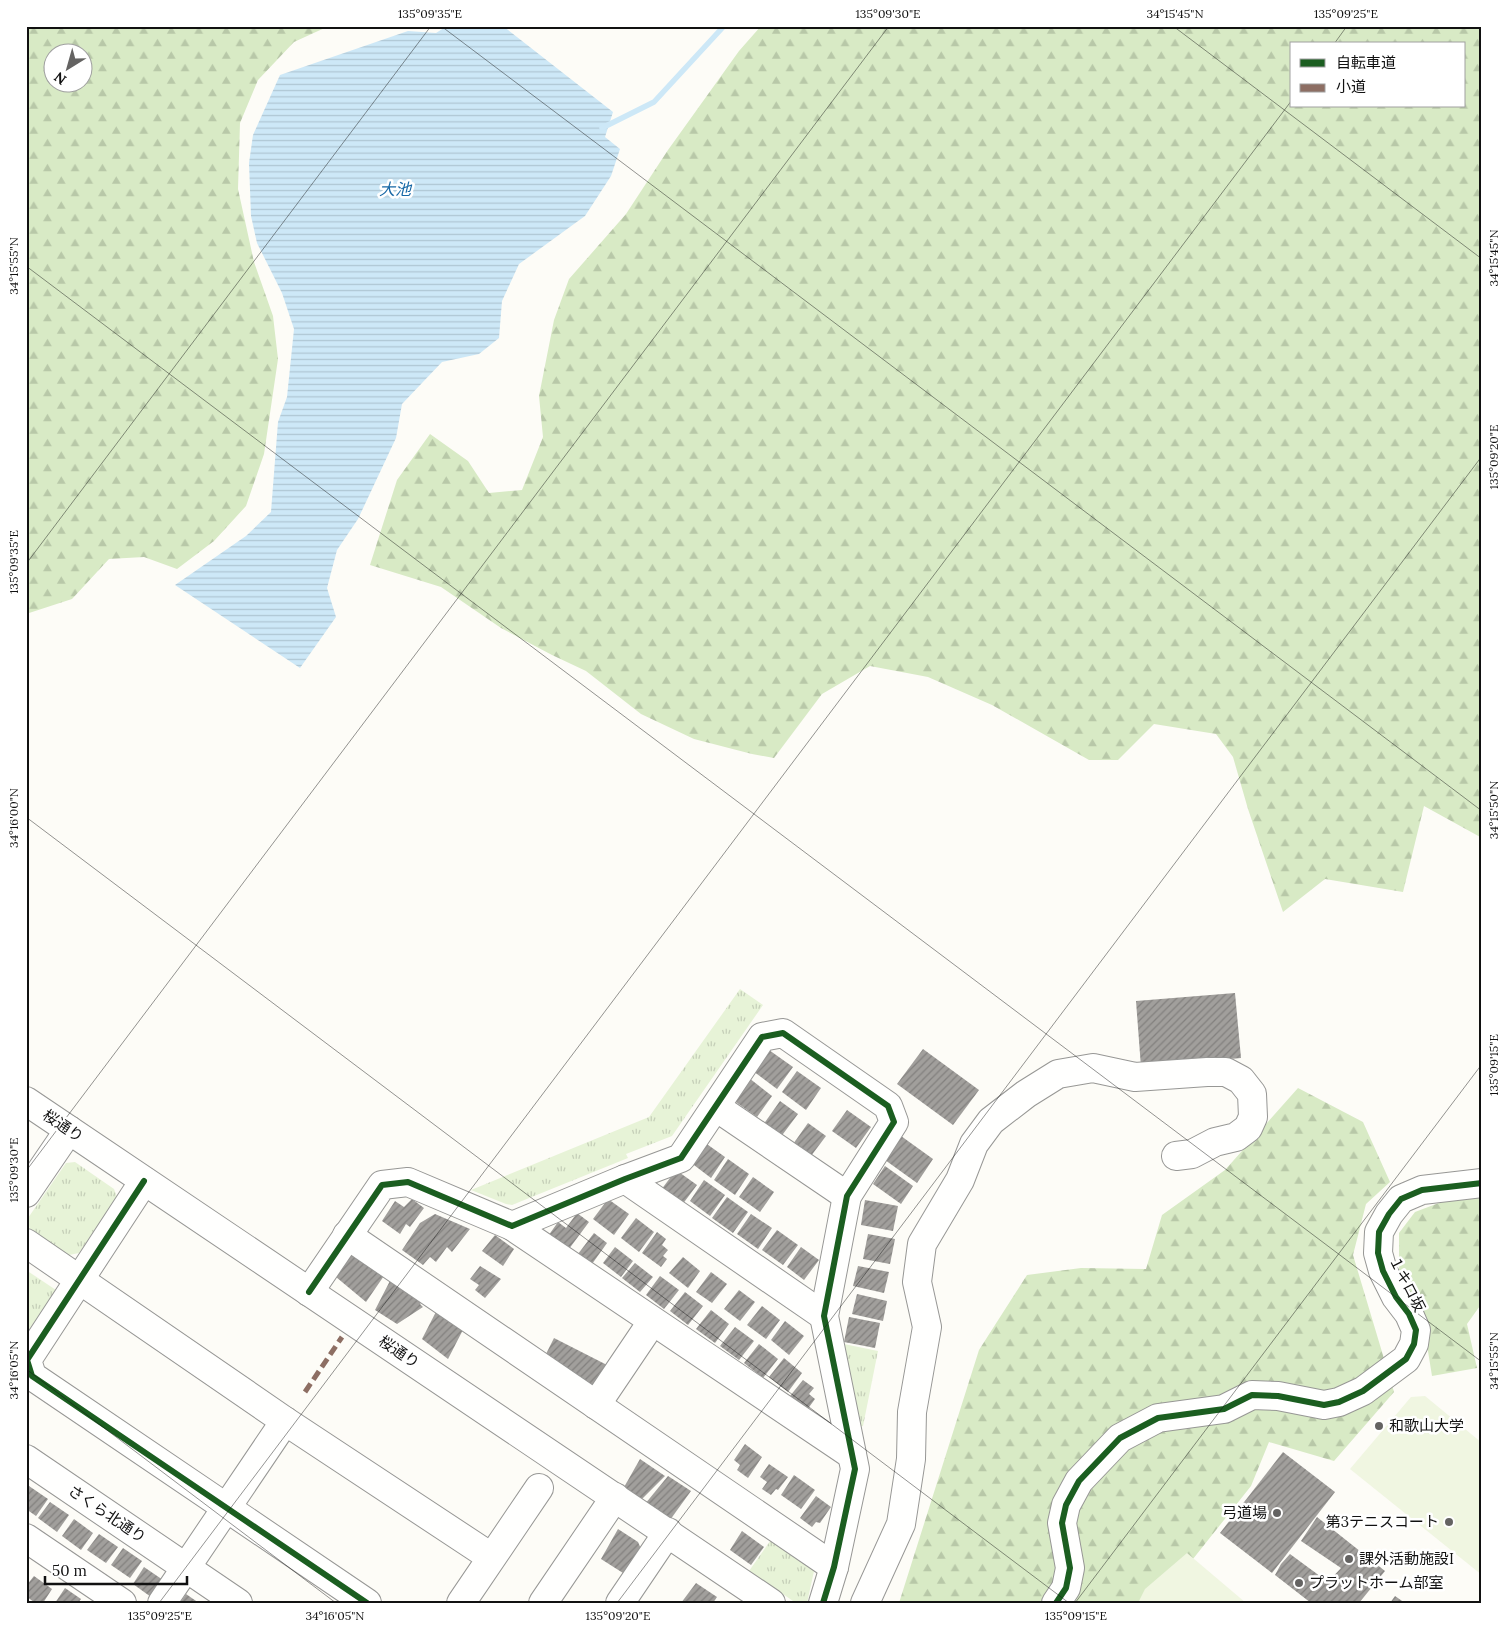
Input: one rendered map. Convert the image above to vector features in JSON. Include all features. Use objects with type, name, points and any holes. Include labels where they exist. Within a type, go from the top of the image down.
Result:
[{"type":"street","points":[[512,1226],[681,1158],[762,1037],[783,1033],[888,1106],[894,1122],[847,1196],[824,1316],[855,1469],[834,1567],[823,1603]]},
{"type":"street","points":[[865,1603],[901,1524],[903,1515],[911,1458],[912,1412],[927,1327],[917,1282],[922,1244],[960,1180],[974,1144],[991,1121],[1026,1094],[1058,1074],[1093,1068],[1135,1077],[1226,1072],[1241,1080],[1252,1094],[1253,1117],[1248,1128],[1236,1137],[1215,1142],[1192,1154],[1176,1156]]},
{"type":"street","name":"桜通り","points":[[26,1101],[771,1603]]},
{"type":"street","points":[[716,1107],[847,1196]]},
{"type":"street","points":[[26,1193],[69,1130]]},
{"type":"street","points":[[625,1179],[824,1316]]},
{"type":"street","points":[[144,1181],[27,1360],[32,1376],[367,1603]]},
{"type":"street","points":[[309,1292],[382,1185],[408,1182],[512,1226],[852,1456]]},
{"type":"street","name":"１キロ坂","points":[[1056,1603],[1066,1588],[1070,1568],[1062,1523],[1066,1505],[1079,1481],[1120,1438],[1158,1418],[1224,1409],[1252,1395],[1278,1396],[1324,1404],[1339,1402],[1363,1391],[1406,1359],[1414,1344],[1416,1330],[1409,1314],[1396,1297],[1383,1271],[1378,1252],[1379,1232],[1388,1214],[1402,1199],[1422,1190],[1482,1183]]},
{"type":"street","points":[[347,1235],[834,1567]]},
{"type":"street","points":[[26,1243],[285,1421],[491,1557]]},
{"type":"street","points":[[596,1405],[652,1322]]},
{"type":"street","points":[[162,1603],[285,1421]]},
{"type":"street","name":"さくら北通り","points":[[26,1459],[238,1603]]},
{"type":"street","points":[[461,1603],[539,1488]]},
{"type":"street","points":[[543,1603],[615,1497]]},
{"type":"street","points":[[629,1600],[668,1532]]},
{"type":"street","points":[[26,1538],[122,1603]]},
{"type":"green space","points":[[26,26],[329,26],[294,42],[258,80],[240,123],[238,189],[254,262],[273,316],[278,359],[264,454],[246,506],[214,541],[177,569],[144,557],[109,559],[72,599],[26,614]]},
{"type":"green space","points":[[761,26],[1482,26],[1482,838],[1424,806],[1403,892],[1325,879],[1283,912],[1248,809],[1233,757],[1216,734],[1154,724],[1118,760],[1089,760],[992,705],[928,677],[870,666],[822,694],[774,758],[752,754],[694,739],[641,714],[586,671],[501,628],[441,587],[370,565],[397,480],[430,434],[468,461],[489,493],[522,490],[543,437],[539,396],[554,320],[569,279],[626,214],[668,150],[739,51]]},
{"type":"green space","points":[[740,989],[763,1005],[672,1136],[626,1154],[628,1158],[512,1205],[471,1190],[649,1117]]},
{"type":"green space","points":[[1298,1088],[1363,1122],[1390,1182],[1366,1204],[1353,1255],[1394,1392],[1334,1461],[1269,1442],[1251,1486],[1158,1603],[899,1603],[979,1350],[1027,1275],[1081,1268],[1146,1269],[1162,1215],[1225,1170]]},
{"type":"green space","points":[[75,1162],[114,1189],[117,1197],[79,1253],[64,1256],[30,1232],[28,1218],[66,1163]]},
{"type":"green space","points":[[1482,1196],[1482,1303],[1467,1324],[1477,1368],[1432,1376],[1422,1314],[1399,1273],[1399,1233],[1415,1212],[1452,1198]]},
{"type":"green space","points":[[29,1272],[56,1290],[26,1334],[26,1276]]},
{"type":"green space","points":[[839,1343],[878,1351],[863,1426],[856,1427]]},
{"type":"green space","name":"第3テニスコート","points":[[1425,1396],[1482,1443],[1482,1575],[1350,1469],[1411,1397]]},
{"type":"green space","points":[[773,1537],[811,1563],[814,1571],[807,1603],[796,1603],[749,1571]]},
{"type":"green space","points":[[1187,1553],[1246,1603],[1138,1603],[1145,1589]]},
{"type":"water","name":"大池","points":[[447,26],[503,26],[613,112],[605,137],[620,149],[611,176],[585,216],[519,264],[502,301],[499,338],[479,354],[442,362],[402,404],[396,438],[358,519],[337,550],[327,588],[336,617],[300,668],[175,585],[246,536],[271,512],[278,422],[287,397],[294,329],[282,293],[257,243],[251,216],[249,163],[253,135],[280,75],[408,31],[436,33]]},
{"type":"building","points":[[1235,993],[1241,1058],[1141,1067],[1136,1001]]},
{"type":"building","points":[[923,1049],[979,1090],[953,1125],[897,1084]]},
{"type":"building","points":[[769,1050],[793,1067],[777,1089],[753,1071]]},
{"type":"building","points":[[797,1071],[821,1088],[806,1110],[782,1092]]},
{"type":"building","points":[[749,1078],[772,1096],[757,1117],[733,1100]]},
{"type":"building","points":[[780,1101],[798,1114],[780,1138],[763,1125]]},
{"type":"building","points":[[847,1110],[871,1127],[856,1148],[832,1131]]},
{"type":"building","points":[[808,1123],[826,1136],[808,1160],[791,1147]]},
{"type":"building","points":[[901,1136],[933,1159],[917,1183],[885,1160]]},
{"type":"building","points":[[704,1142],[725,1157],[711,1178],[690,1162]]},
{"type":"building","points":[[728,1159],[749,1174],[735,1195],[714,1180]]},
{"type":"building","points":[[885,1166],[913,1186],[901,1204],[873,1184]]},
{"type":"building","points":[[676,1170],[697,1185],[682,1205],[661,1190]]},
{"type":"building","points":[[753,1177],[774,1192],[760,1212],[739,1197]]},
{"type":"building","points":[[704,1180],[725,1195],[710,1216],[690,1201]]},
{"type":"building","points":[[727,1197],[748,1212],[733,1233],[712,1218]]},
{"type":"building","points":[[412,1199],[424,1208],[410,1227],[406,1224],[400,1234],[382,1221],[395,1201],[404,1207]]},
{"type":"building","points":[[608,1199],[629,1214],[614,1235],[593,1219]]},
{"type":"building","points":[[865,1200],[898,1206],[893,1231],[861,1225]]},
{"type":"building","points":[[577,1213],[589,1222],[566,1253],[546,1239],[558,1222],[566,1228]]},
{"type":"building","points":[[435,1214],[470,1229],[452,1252],[447,1247],[436,1262],[430,1257],[423,1265],[402,1250],[420,1223]]},
{"type":"building","points":[[751,1214],[772,1228],[758,1249],[737,1234]]},
{"type":"building","points":[[636,1218],[654,1232],[639,1252],[621,1238]]},
{"type":"building","points":[[777,1230],[798,1245],[783,1265],[762,1250]]},
{"type":"building","points":[[657,1232],[666,1239],[662,1245],[668,1250],[663,1256],[667,1259],[661,1267],[642,1253]]},
{"type":"building","points":[[594,1233],[607,1243],[592,1264],[578,1254]]},
{"type":"building","points":[[868,1234],[895,1239],[890,1264],[863,1259]]},
{"type":"building","points":[[495,1235],[514,1249],[503,1266],[482,1251]]},
{"type":"building","points":[[615,1247],[633,1261],[621,1277],[603,1263]]},
{"type":"building","points":[[801,1247],[819,1260],[804,1280],[787,1267]]},
{"type":"building","points":[[350,1251],[388,1270],[366,1302],[336,1277]]},
{"type":"building","points":[[683,1257],[700,1271],[688,1288],[669,1273]]},
{"type":"building","points":[[635,1263],[653,1277],[640,1292],[622,1278]]},
{"type":"building","points":[[480,1266],[501,1279],[485,1298],[475,1290],[479,1285],[470,1279]]},
{"type":"building","points":[[858,1266],[889,1272],[884,1293],[853,1286]]},
{"type":"building","points":[[711,1272],[727,1284],[712,1303],[696,1292]]},
{"type":"building","points":[[393,1275],[426,1296],[420,1304],[423,1307],[397,1324],[375,1310]]},
{"type":"building","points":[[660,1276],[679,1290],[664,1309],[646,1295]]},
{"type":"building","points":[[739,1290],[755,1302],[740,1321],[724,1309]]},
{"type":"building","points":[[685,1292],[703,1306],[688,1325],[670,1311]]},
{"type":"building","points":[[857,1294],[887,1301],[883,1321],[852,1314]]},
{"type":"building","points":[[440,1304],[467,1322],[448,1359],[422,1339]]},
{"type":"building","points":[[762,1306],[780,1320],[766,1339],[747,1325]]},
{"type":"building","points":[[711,1310],[729,1324],[715,1343],[696,1329]]},
{"type":"building","points":[[849,1317],[880,1323],[875,1348],[844,1342]]},
{"type":"building","points":[[785,1321],[804,1336],[789,1355],[771,1340]]},
{"type":"building","points":[[735,1327],[754,1341],[739,1360],[720,1346]]},
{"type":"building","points":[[554,1338],[607,1365],[585,1395],[540,1366]]},
{"type":"building","points":[[759,1344],[778,1359],[763,1378],[744,1363]]},
{"type":"building","points":[[784,1358],[802,1373],[788,1392],[769,1377]]},
{"type":"building","points":[[803,1380],[814,1388],[809,1394],[815,1399],[807,1410],[790,1396]]},
{"type":"building","points":[[745,1444],[762,1457],[748,1478],[737,1470],[740,1465],[734,1460]]},
{"type":"building","name":"弓道場","points":[[1283,1452],[1335,1492],[1272,1573],[1220,1533]]},
{"type":"building","points":[[640,1459],[665,1476],[641,1500],[623,1489]]},
{"type":"building","points":[[769,1464],[788,1477],[778,1490],[776,1489],[771,1495],[762,1489],[767,1482],[760,1477]]},
{"type":"building","points":[[794,1475],[815,1490],[801,1509],[781,1495]]},
{"type":"building","points":[[668,1476],[691,1491],[670,1520],[645,1504]]},
{"type":"building","points":[[29,1486],[48,1499],[36,1516],[26,1509],[26,1491]]},
{"type":"building","points":[[816,1496],[831,1507],[820,1523],[816,1522],[812,1527],[800,1518]]},
{"type":"building","points":[[50,1502],[69,1515],[57,1532],[38,1518]]},
{"type":"building","name":"課外活動施設I","points":[[1317,1517],[1385,1571],[1359,1603],[1311,1603],[1275,1575],[1281,1564],[1290,1554],[1328,1582],[1341,1568],[1301,1541]]},
{"type":"building","points":[[74,1519],[93,1533],[81,1550],[62,1536]]},
{"type":"building","points":[[618,1529],[638,1542],[642,1551],[623,1573],[601,1559]]},
{"type":"building","points":[[742,1531],[764,1547],[751,1565],[730,1550]]},
{"type":"building","points":[[99,1534],[118,1547],[106,1563],[87,1550]]},
{"type":"building","points":[[123,1548],[142,1561],[130,1578],[111,1565]]},
{"type":"building","points":[[144,1567],[163,1580],[151,1597],[133,1584]]},
{"type":"building","points":[[34,1576],[52,1589],[43,1603],[35,1603],[26,1596],[26,1586]]},
{"type":"building","points":[[696,1583],[717,1597],[713,1603],[681,1603]]},
{"type":"building","points":[[65,1588],[81,1599],[78,1603],[55,1603]]},
{"type":"building","points":[[186,1594],[199,1603],[180,1603]]},
{"type":"building","points":[[1395,1596],[1405,1603],[1390,1603]]},
{"type":"waterway","points":[[602,128],[654,102],[724,26]]},
{"type":"marked path","points":[[305,1392],[342,1337]]},
{"type":"cycle path","points":[[309,1292],[382,1185],[408,1182],[512,1226],[681,1158],[762,1037],[783,1033],[888,1106],[894,1122],[847,1196],[824,1316],[855,1469],[834,1567],[823,1603]]},
{"type":"cycle path","points":[[144,1181],[27,1360],[32,1376],[367,1603]]},
{"type":"cycle path","points":[[1056,1603],[1066,1588],[1070,1568],[1062,1523],[1066,1505],[1079,1481],[1120,1438],[1158,1418],[1224,1409],[1252,1395],[1278,1396],[1324,1405],[1339,1402],[1363,1391],[1406,1359],[1414,1344],[1416,1330],[1409,1314],[1396,1297],[1383,1271],[1378,1253],[1379,1232],[1389,1214],[1401,1199],[1422,1190],[1482,1183]]},
{"type":"place","name":"和歌山大学","points":[[1379,1426]]},
{"type":"place","name":"弓道場","points":[[1277,1513]]},
{"type":"place","name":"第3テニスコート","points":[[1449,1522]]},
{"type":"place","name":"課外活動施設I","points":[[1349,1559]]},
{"type":"place","name":"プラットホーム部室","points":[[1299,1583]]}]
